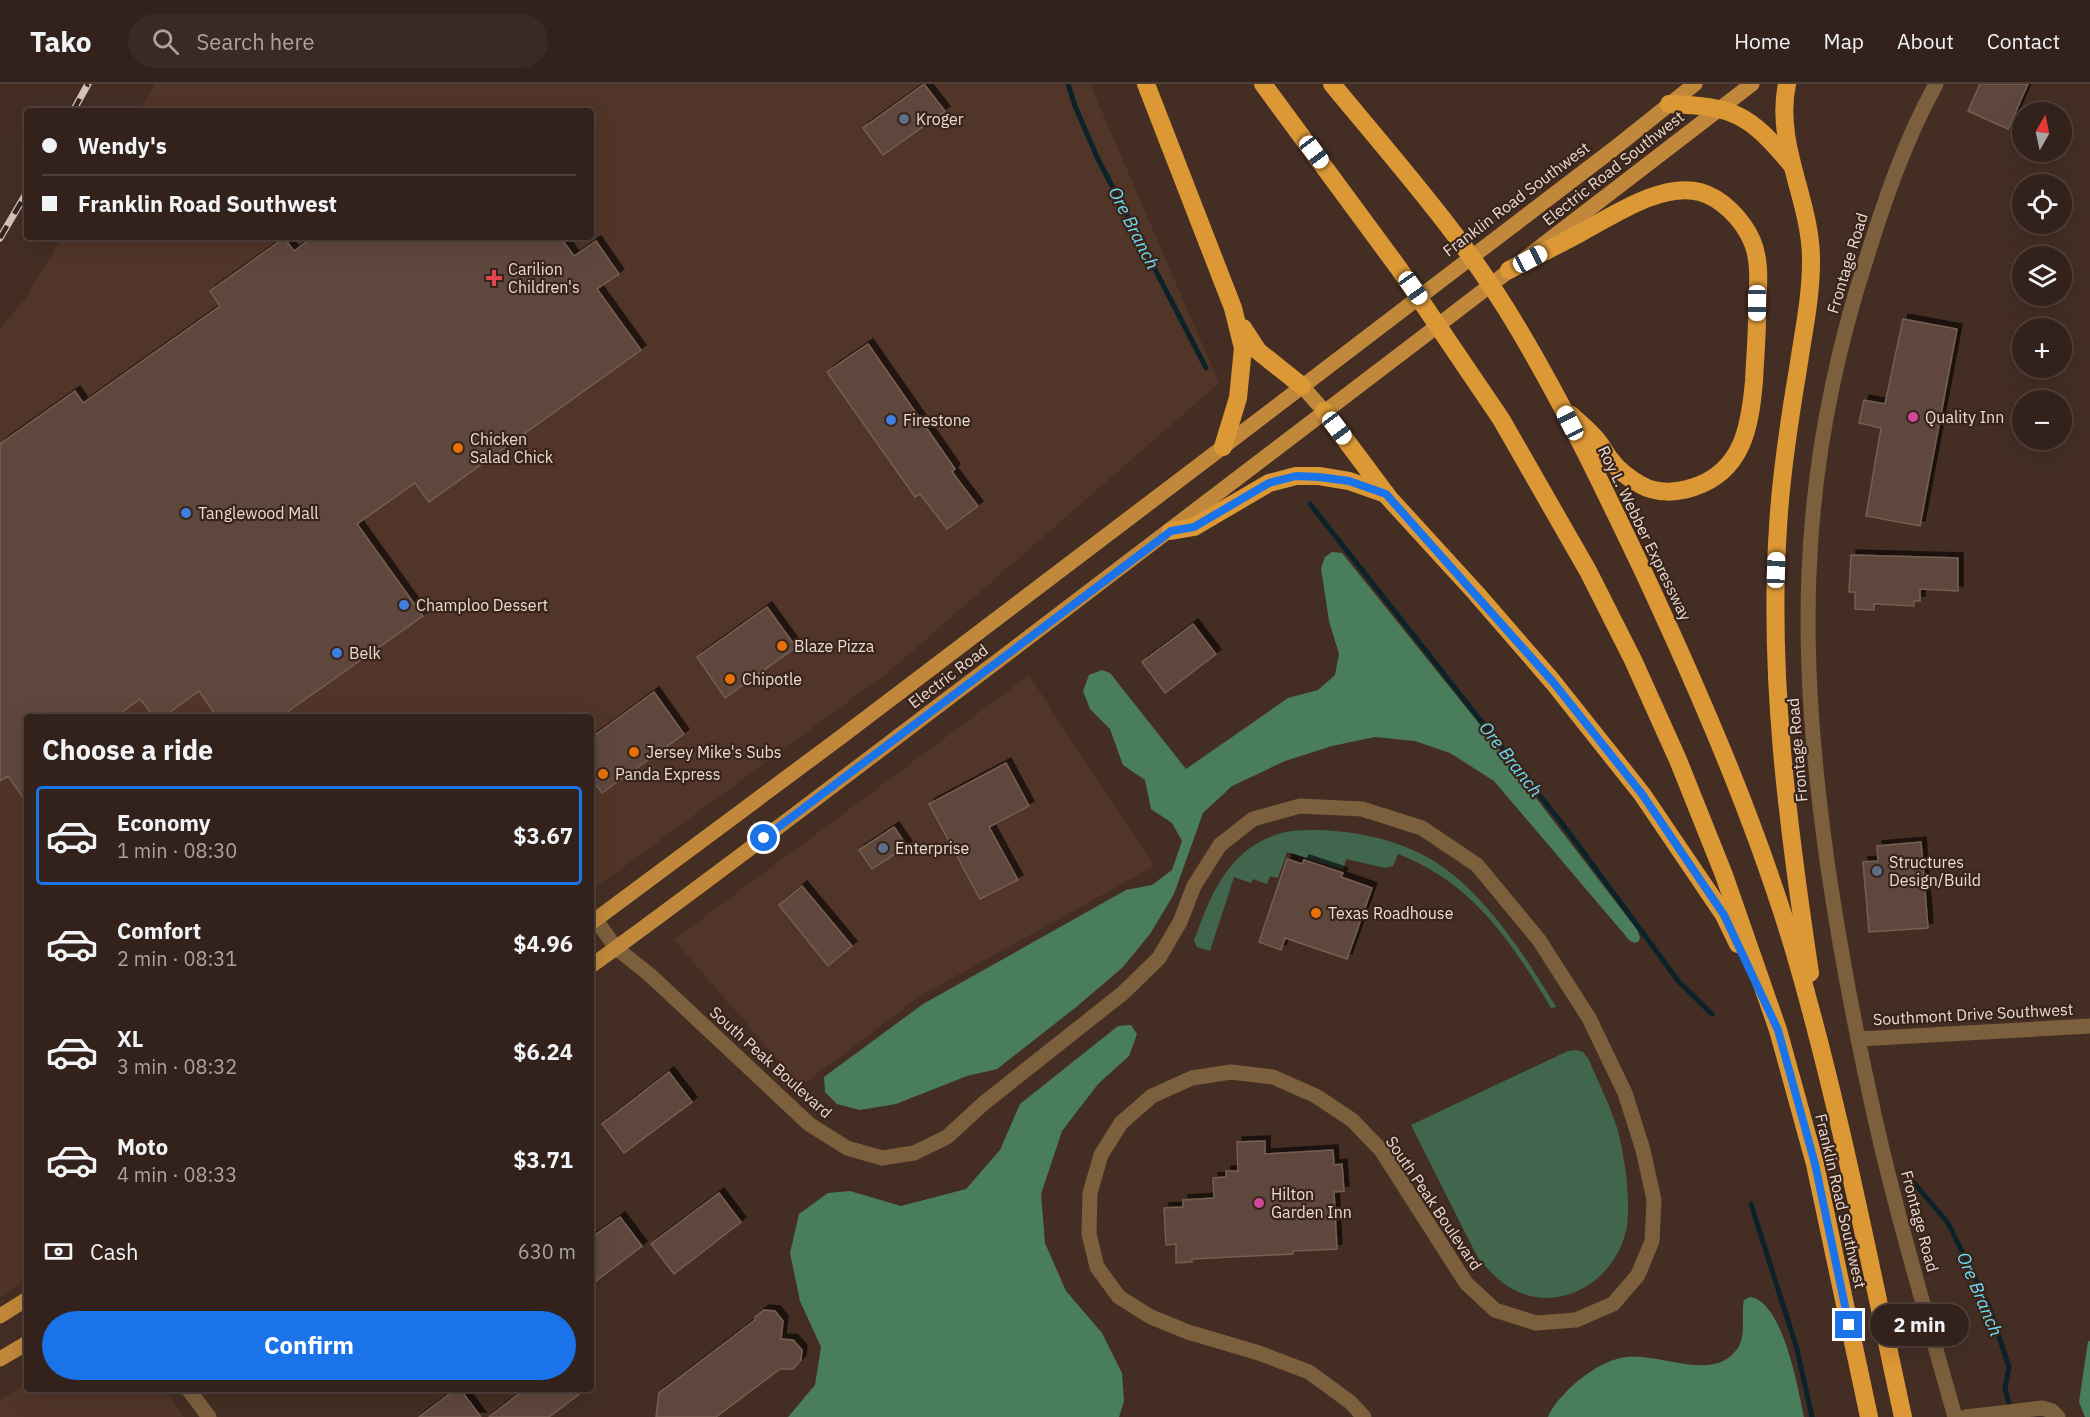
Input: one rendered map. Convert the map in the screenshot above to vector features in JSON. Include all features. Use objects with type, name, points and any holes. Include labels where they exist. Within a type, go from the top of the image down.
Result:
[{"type":"highway","points":[[1146,84],[1233,308],[1258,351],[1302,386]]},
{"type":"highway","points":[[1263,84],[1401,270],[1463,361],[1501,419],[1588,571],[1633,660],[1678,760],[1724,874],[1778,1030]]},
{"type":"highway","name":"Roy L. Webber Expressway","points":[[1332,84],[1451,228],[1518,328],[1608,496],[1730,766],[1756,835],[1793,947],[1822,1052]]},
{"type":"highway","points":[[1787,84],[1785,93],[1786,132],[1790,163],[1802,194],[1809,226],[1811,260],[1810,295],[1786,440],[1778,526],[1775,592],[1776,654],[1783,766],[1797,888],[1822,1052]]},
{"type":"highway","points":[[1669,104],[1705,105],[1742,117],[1757,127],[1790,163]]},
{"type":"highway","points":[[1509,270],[1636,203],[1683,190],[1700,192],[1715,198],[1743,225],[1752,241],[1758,263],[1757,342],[1751,414],[1735,456],[1721,473],[1705,484],[1686,490],[1666,492],[1652,490],[1618,468],[1598,441],[1561,405]]},
{"type":"highway","points":[[1223,447],[1238,398],[1243,348],[1233,308]]},
{"type":"highway","points":[[1324,411],[1386,494],[1553,682],[1642,794],[1724,915],[1778,1030]]},
{"type":"highway","points":[[1171,531],[1194,527],[1269,483],[1296,476],[1349,481],[1386,494]]},
{"type":"highway","name":"Franklin Road Southwest","points":[[1778,1030],[1815,1164],[1869,1417]]},
{"type":"highway","name":"Franklin Road Southwest","points":[[1822,1052],[1839,1120],[1902,1417]]},
{"type":"main road","name":"Franklin Road Southwest","points":[[1302,386],[1616,147],[1695,84]]},
{"type":"main road","name":"Electric Road Southwest","points":[[1324,411],[1752,84]]},
{"type":"main road","points":[[1223,447],[1302,386],[1324,411]]},
{"type":"main road","name":"Electric Road","points":[[594,964],[1171,531],[1324,411]]},
{"type":"main road","name":"Electric Road","points":[[594,921],[1223,447]]},
{"type":"main road","points":[[0,1316],[24,1301]]},
{"type":"main road","points":[[0,1359],[24,1345]]},
{"type":"street","name":"Frontage Road","points":[[1936,84],[1905,150],[1880,216],[1856,292],[1833,380],[1821,443],[1813,516],[1809,574],[1808,657],[1812,741],[1835,917],[1858,1039],[1872,1107],[1904,1233],[1955,1417]]},
{"type":"street","name":"South Peak Boulevard","points":[[594,923],[616,948],[650,975],[809,1124],[847,1149],[882,1158],[915,1153],[947,1137],[984,1103],[1123,993],[1159,958],[1180,922],[1194,886],[1220,845],[1253,819],[1300,806],[1362,809],[1422,828],[1477,866],[1539,940],[1589,1018],[1625,1093],[1643,1150],[1654,1200],[1652,1241],[1638,1275],[1613,1304],[1576,1320],[1536,1323],[1495,1310],[1466,1283],[1381,1150],[1352,1120],[1316,1096],[1273,1077],[1231,1072],[1192,1078],[1152,1096],[1121,1123],[1101,1155],[1090,1193],[1089,1234],[1097,1267],[1119,1297],[1152,1317],[1188,1332],[1259,1353],[1309,1372],[1350,1402],[1364,1417]]},
{"type":"street","name":"Southmont Drive Southwest","points":[[1858,1039],[2090,1026]]},
{"type":"street","points":[[190,1392],[209,1417]]},
{"type":"street","points":[[1965,1417],[2042,1408],[2052,1411],[2058,1417]]},
{"type":"shaded area","name":"Tanglewood Mall","points":[[155,84],[1090,84],[1219,383],[891,670],[594,889],[594,714],[24,714],[24,1281],[0,1297],[0,329],[25,299],[60,240],[594,240],[594,108],[141,108]]},
{"type":"shaded area","points":[[1029,675],[1154,866],[920,996],[801,1086],[674,940]]},
{"type":"shaded area","points":[[24,1385],[24,1392],[166,1392],[184,1417],[0,1417],[0,1400]]},
{"type":"green space","points":[[1332,552],[1342,553],[1481,726],[1638,931],[1639,941],[1635,943],[1630,941],[1494,781],[1450,753],[1415,741],[1375,737],[1332,746],[1285,761],[1232,786],[1203,813],[1174,894],[1150,934],[1122,968],[997,1069],[967,1076],[896,1104],[860,1110],[837,1104],[825,1092],[824,1077],[923,1004],[1126,890],[1152,885],[1172,870],[1182,841],[1172,823],[1151,809],[1145,780],[1123,765],[1110,729],[1090,709],[1083,691],[1089,675],[1102,670],[1110,673],[1186,769],[1288,698],[1318,690],[1335,675],[1339,654],[1329,621],[1321,568],[1325,557]]},
{"type":"green space","points":[[1340,831],[1383,839],[1411,849],[1445,868],[1482,902],[1499,922],[1556,1007],[1551,1008],[1505,937],[1469,898],[1424,866],[1398,854],[1393,866],[1385,868],[1346,859],[1343,870],[1287,852],[1278,878],[1270,876],[1267,884],[1253,879],[1251,883],[1234,877],[1210,951],[1197,947],[1194,941],[1207,907],[1224,875],[1235,861],[1248,849],[1264,840],[1285,832]]},
{"type":"green space","points":[[1131,1025],[1137,1034],[1129,1056],[1098,1084],[1062,1131],[1041,1194],[1045,1243],[1066,1291],[1102,1333],[1122,1373],[1124,1401],[1119,1417],[788,1417],[815,1385],[821,1347],[800,1301],[790,1253],[799,1214],[828,1193],[850,1191],[901,1206],[966,1189],[1000,1150],[1020,1104],[1118,1026]]},
{"type":"green space","points":[[1568,1051],[1583,1052],[1589,1060],[1617,1128],[1628,1193],[1625,1235],[1617,1254],[1590,1284],[1573,1293],[1553,1298],[1533,1296],[1507,1286],[1478,1258],[1411,1125]]},
{"type":"green space","points":[[1750,1297],[1762,1302],[1780,1329],[1793,1368],[1804,1417],[1548,1417],[1558,1401],[1576,1382],[1589,1372],[1611,1361],[1626,1357],[1640,1357],[1702,1365],[1717,1363],[1729,1357],[1741,1341],[1744,1300]]},
{"type":"green space","points":[[2088,1341],[2090,1341],[2090,1417],[2085,1417],[2079,1402]]},
{"type":"building","name":"Kroger","points":[[924,84],[945,111],[883,155],[863,128]]},
{"type":"building","points":[[1980,84],[2028,84],[2020,102],[2012,102],[2012,120],[2008,129],[1968,111]]},
{"type":"building","name":"Tanglewood Mall","points":[[281,240],[286,240],[294,251],[309,240],[562,240],[574,256],[596,241],[619,274],[597,289],[641,350],[429,502],[415,483],[357,524],[423,616],[284,714],[215,714],[199,691],[167,714],[152,714],[140,699],[119,714],[24,714],[24,799],[8,776],[0,781],[0,444],[75,391],[83,403],[220,306],[210,291]]},
{"type":"building","name":"Quality Inn","points":[[1903,319],[1957,329],[1920,526],[1866,516],[1881,428],[1859,423],[1864,400],[1885,404]]},
{"type":"building","name":"Firestone","points":[[868,344],[955,469],[952,472],[978,506],[947,529],[920,494],[915,497],[827,372]]},
{"type":"building","points":[[1851,555],[1958,558],[1958,591],[1920,589],[1920,601],[1914,601],[1914,606],[1874,604],[1874,610],[1855,609],[1855,592],[1849,592]]},
{"type":"building","points":[[767,607],[796,647],[725,698],[697,657]]},
{"type":"building","points":[[1193,624],[1216,654],[1165,693],[1142,662]]},
{"type":"building","points":[[654,692],[684,734],[602,793],[594,782],[594,736]]},
{"type":"building","points":[[1006,763],[1029,806],[989,827],[1018,880],[980,899],[929,804]]},
{"type":"building","name":"Enterprise","points":[[894,827],[907,846],[872,869],[859,850]]},
{"type":"building","points":[[1921,842],[1928,928],[1869,932],[1863,862],[1878,861],[1877,846]]},
{"type":"building","name":"Texas Roadhouse","points":[[1287,859],[1302,864],[1304,860],[1343,873],[1341,877],[1372,888],[1347,959],[1285,938],[1281,950],[1259,942]]},
{"type":"building","points":[[802,886],[852,946],[828,966],[779,905]]},
{"type":"building","points":[[669,1072],[692,1102],[624,1153],[602,1124]]},
{"type":"building","name":"Hilton Garden Inn","points":[[1265,1141],[1265,1154],[1333,1150],[1334,1165],[1342,1164],[1344,1191],[1334,1192],[1337,1249],[1293,1251],[1293,1254],[1192,1259],[1192,1262],[1176,1263],[1176,1244],[1166,1245],[1164,1208],[1183,1207],[1183,1200],[1214,1198],[1213,1178],[1226,1177],[1226,1171],[1238,1171],[1237,1142]]},
{"type":"building","points":[[719,1193],[741,1222],[674,1274],[651,1244]]},
{"type":"building","points":[[620,1217],[642,1246],[594,1283],[594,1236]]},
{"type":"building","points":[[764,1310],[775,1311],[783,1321],[781,1339],[793,1340],[802,1350],[801,1360],[793,1369],[780,1369],[716,1417],[656,1417],[659,1393],[755,1320],[755,1317]]},
{"type":"building","points":[[452,1392],[462,1392],[481,1417],[419,1417]]},
{"type":"building","points":[[521,1392],[582,1392],[549,1417],[489,1417]]},
{"type":"waterway","name":"Ore Branch","points":[[1068,84],[1097,157],[1206,368]]},
{"type":"waterway","name":"Ore Branch","points":[[1310,504],[1567,830],[1679,982],[1712,1014]]},
{"type":"waterway","name":"Ore Branch","points":[[1914,1183],[1948,1223],[1989,1306],[2009,1367],[2005,1389],[2011,1410]]},
{"type":"waterway","points":[[1751,1204],[1797,1349],[1812,1417]]},
{"type":"railway","points":[[75,108],[88,84]]},
{"type":"railway","points":[[0,238],[24,197]]},
{"type":"place","name":"Kroger","points":[[904,119]]},
{"type":"place","name":"Carilion Children's","points":[[494,278]]},
{"type":"place","name":"Quality Inn","points":[[1913,417]]},
{"type":"place","name":"Firestone","points":[[891,420]]},
{"type":"place","name":"Chicken Salad Chick","points":[[458,448]]},
{"type":"place","name":"Tanglewood Mall","points":[[186,513]]},
{"type":"place","name":"Champloo Dessert","points":[[404,605]]},
{"type":"place","name":"Blaze Pizza","points":[[782,646]]},
{"type":"place","name":"Belk","points":[[337,653]]},
{"type":"place","name":"Chipotle","points":[[730,679]]},
{"type":"place","name":"Jersey Mike's Subs","points":[[634,752]]},
{"type":"place","name":"Panda Express","points":[[603,774]]},
{"type":"place","name":"Enterprise","points":[[883,848]]},
{"type":"place","name":"Structures Design/Build","points":[[1877,871]]},
{"type":"place","name":"Texas Roadhouse","points":[[1316,913]]},
{"type":"place","name":"Hilton Garden Inn","points":[[1259,1203]]},
{"type":"route","points":[[764,838],[1171,531],[1194,527],[1269,483],[1296,476],[1349,481],[1386,494],[1553,682],[1642,794],[1724,915],[1778,1030],[1815,1164],[1849,1325]]}]
